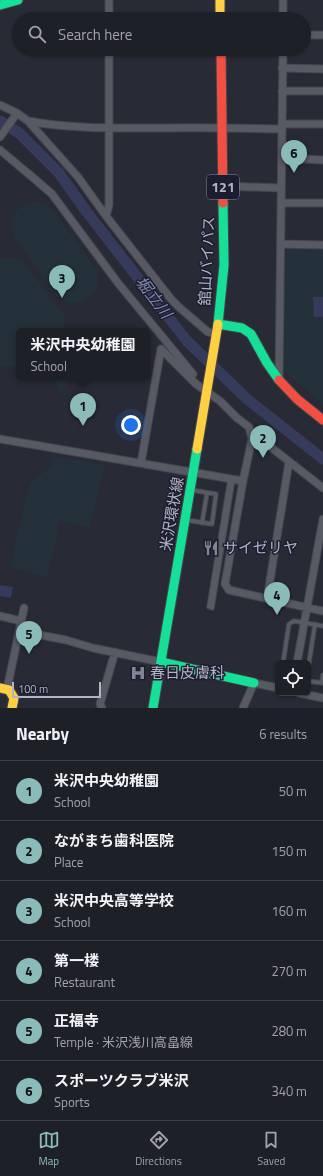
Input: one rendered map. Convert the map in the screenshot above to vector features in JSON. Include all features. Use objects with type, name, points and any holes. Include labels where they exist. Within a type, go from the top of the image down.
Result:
[{"type":"main road","points":[[0,5],[18,0]]},
{"type":"main road","points":[[220,0],[220,12]]},
{"type":"main road","name":"舘山バイパス","points":[[221,56],[224,265],[218,324],[242,328],[251,334],[267,363],[279,380],[297,399],[323,420]]},
{"type":"main road","name":"米沢環状線","points":[[153,708],[218,324]]},
{"type":"main road","points":[[161,662],[254,683]]},
{"type":"main road","points":[[4,689],[9,690],[14,698],[12,708]]},
{"type":"street","points":[[109,0],[109,12]]},
{"type":"street","points":[[283,0],[283,12]]},
{"type":"street","points":[[311,35],[323,35]]},
{"type":"street","points":[[106,216],[109,205],[109,56]]},
{"type":"street","points":[[279,380],[283,56]]},
{"type":"street","points":[[282,68],[323,69]]},
{"type":"street","points":[[282,91],[323,91]]},
{"type":"street","points":[[0,105],[28,121],[78,177],[106,216],[180,308],[208,332],[216,334]]},
{"type":"street","points":[[0,137],[16,114]]},
{"type":"street","points":[[28,121],[50,125],[108,128],[282,127],[323,124]]},
{"type":"street","points":[[0,150],[52,194],[118,283],[193,374]]},
{"type":"street","points":[[282,158],[323,160]]},
{"type":"street","points":[[223,186],[281,188]]},
{"type":"street","points":[[281,203],[323,203]]},
{"type":"street","points":[[281,244],[323,245]]},
{"type":"street","points":[[141,463],[161,348],[196,384],[220,400],[248,427],[252,439],[243,481],[226,584],[229,590],[323,611]]},
{"type":"street","points":[[0,439],[243,481]]},
{"type":"street","points":[[252,439],[268,445],[323,488]]},
{"type":"street","points":[[268,599],[289,462]]},
{"type":"street","points":[[298,660],[323,519]]},
{"type":"street","points":[[4,689],[24,608]]},
{"type":"street","points":[[0,616],[21,621]]},
{"type":"street","points":[[19,631],[66,640],[93,648],[161,662]]},
{"type":"street","points":[[102,708],[100,704],[115,652]]},
{"type":"street","points":[[243,708],[254,683],[275,687]]},
{"type":"street","points":[[311,696],[323,698]]},
{"type":"lane","points":[[210,605],[232,479]]},
{"type":"lane","points":[[185,520],[212,524],[216,494],[190,490]]},
{"type":"lane","points":[[202,522],[207,493]]},
{"type":"lane","points":[[283,660],[289,624],[294,621],[323,626]]},
{"type":"lane","points":[[309,660],[315,624]]},
{"type":"lane","points":[[311,681],[322,683],[323,675]]},
{"type":"shaded area","points":[[34,202],[46,204],[53,210],[97,270],[98,282],[96,289],[92,296],[85,301],[74,304],[65,302],[58,297],[16,240],[12,227],[14,215],[21,207]]},
{"type":"shaded area","points":[[284,247],[323,248],[323,404],[284,371]]},
{"type":"shaded area","points":[[11,258],[23,262],[65,316],[64,328],[16,328],[16,368],[0,366],[0,259]]},
{"type":"shaded area","points":[[52,380],[65,380],[68,384],[61,391]]},
{"type":"shaded area","points":[[53,456],[105,465],[90,528],[60,521],[47,577],[10,567],[30,483],[51,466]]},
{"type":"water","points":[[313,297],[323,297],[323,317],[314,317]]},
{"type":"water","points":[[0,585],[13,587],[11,598],[0,596]]},
{"type":"waterway","name":"堀立川","points":[[0,121],[19,133],[59,173],[86,211],[187,341],[247,399],[323,459]]},
{"type":"traffic: fast","points":[[0,5],[18,0]]},
{"type":"traffic: fast","points":[[223,203],[224,265],[218,324],[242,328],[251,334],[267,363],[279,380]]},
{"type":"traffic: fast","points":[[153,708],[197,449]]},
{"type":"traffic: fast","points":[[161,662],[254,683]]},
{"type":"traffic: slow","points":[[220,0],[220,12]]},
{"type":"traffic: slow","points":[[197,449],[218,324]]},
{"type":"traffic: slow","points":[[0,688],[9,690],[14,698],[12,708]]},
{"type":"traffic: jam","points":[[221,56],[223,203]]},
{"type":"traffic: jam","points":[[279,380],[297,399],[323,420]]},
{"type":"place","name":"スポーツクラブ米沢","points":[[294,173]]},
{"type":"place","name":"米沢中央高等学校","points":[[62,298]]},
{"type":"place","name":"米沢中央幼稚園","points":[[83,426]]},
{"type":"place","name":"ながまち歯科医院","points":[[263,458]]},
{"type":"place","name":"サイゼリヤ","points":[[211,548]]},
{"type":"place","name":"第一楼","points":[[277,615]]},
{"type":"place","name":"正福寺","points":[[29,654]]},
{"type":"place","name":"春日皮膚科","points":[[138,673]]}]
